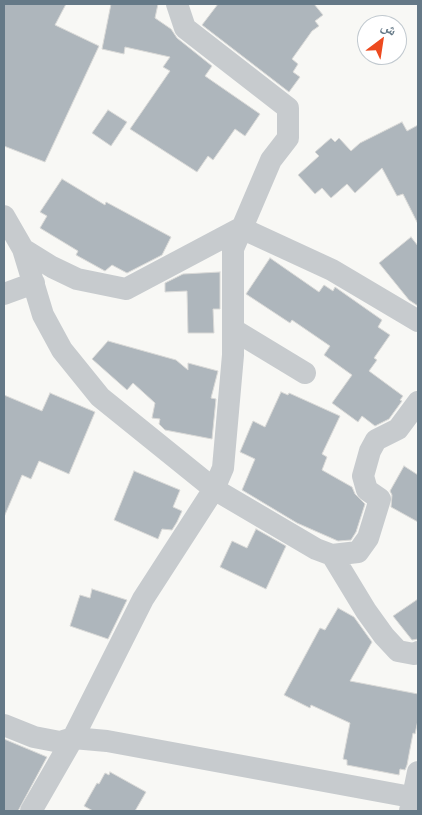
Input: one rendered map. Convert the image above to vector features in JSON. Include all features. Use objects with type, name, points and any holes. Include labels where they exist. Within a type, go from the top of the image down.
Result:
[{"type":"street","points":[[31,811],[73,738],[143,599],[214,489],[223,468],[234,330],[233,249],[260,190],[271,160],[288,138],[288,108],[185,28],[178,4]]},
{"type":"street","points":[[4,216],[23,249],[43,315],[62,350],[100,397],[214,489],[307,544],[332,555],[358,552],[368,538],[380,499],[367,490],[363,476],[370,451],[376,440],[398,429],[418,402]]},
{"type":"street","points":[[23,249],[52,267],[77,279],[126,289],[241,228]]},
{"type":"street","points":[[241,228],[332,270],[418,321]]},
{"type":"street","points":[[4,294],[34,283]]},
{"type":"street","points":[[234,330],[305,373]]},
{"type":"street","points":[[332,555],[366,612],[384,636],[398,651],[414,654],[418,652]]},
{"type":"street","points":[[4,725],[34,737],[60,742],[73,738],[107,741],[410,804],[418,772]]},
{"type":"building","points":[[4,4],[66,4],[55,25],[99,46],[45,162],[4,146]]},
{"type":"building","points":[[111,4],[158,4],[155,18],[171,29],[177,38],[212,66],[205,76],[260,114],[245,136],[235,129],[213,160],[208,156],[197,172],[130,129],[170,71],[163,67],[170,57],[125,47],[124,54],[102,49]]},
{"type":"building","points":[[218,4],[314,4],[323,15],[315,21],[319,26],[312,31],[292,59],[298,64],[293,72],[300,77],[289,92],[202,25]]},
{"type":"building","points":[[108,110],[127,122],[111,146],[92,133]]},
{"type":"building","points":[[402,122],[407,131],[418,125],[418,224],[403,194],[397,196],[382,168],[355,193],[347,184],[331,198],[322,188],[315,194],[298,175],[319,156],[315,152],[331,138],[335,142],[339,138],[351,151],[360,143]]},
{"type":"building","points":[[62,179],[105,205],[106,202],[171,237],[162,255],[127,273],[112,265],[105,271],[76,255],[78,251],[40,228],[47,216],[40,212]]},
{"type":"building","points":[[411,237],[418,246],[418,306],[409,300],[379,263]]},
{"type":"building","points":[[270,258],[319,292],[324,285],[333,291],[335,287],[382,320],[378,327],[390,335],[374,358],[377,360],[369,371],[403,396],[400,400],[402,401],[389,419],[375,426],[362,416],[358,422],[332,403],[352,375],[324,355],[330,346],[292,320],[290,323],[246,294]]},
{"type":"building","points":[[220,272],[220,309],[213,309],[214,333],[188,333],[187,291],[165,292],[165,283],[183,274]]},
{"type":"building","points":[[108,341],[176,360],[188,370],[188,363],[218,371],[211,398],[216,399],[212,439],[165,430],[159,424],[160,419],[152,418],[155,403],[133,383],[127,390],[92,359]]},
{"type":"building","points":[[281,392],[288,395],[289,393],[340,416],[322,454],[327,457],[322,470],[352,487],[355,494],[365,504],[356,532],[351,540],[338,541],[297,523],[242,490],[255,459],[240,452],[253,421],[265,427]]},
{"type":"building","points":[[50,393],[95,412],[69,474],[39,461],[31,479],[22,475],[4,517],[4,395],[42,411]]},
{"type":"building","points":[[404,466],[418,475],[418,522],[391,507],[392,495],[390,491]]},
{"type":"building","points":[[134,471],[180,490],[173,507],[182,511],[172,530],[162,529],[158,539],[114,520]]},
{"type":"building","points":[[256,529],[286,546],[266,589],[220,567],[232,541],[247,548]]},
{"type":"building","points":[[92,589],[127,600],[108,639],[70,626],[80,595],[90,598]]},
{"type":"building","points":[[418,599],[418,639],[412,640],[393,616]]},
{"type":"building","points":[[338,608],[354,617],[372,642],[350,681],[418,694],[418,720],[415,734],[413,733],[407,765],[405,770],[400,769],[399,775],[347,765],[347,760],[343,759],[350,723],[311,705],[310,708],[284,695],[320,628],[325,630]]},
{"type":"building","points":[[4,739],[47,757],[18,811],[4,811]]},
{"type":"building","points":[[110,772],[146,792],[135,811],[93,811],[84,806],[97,783],[99,784],[105,773],[109,775]]}]
